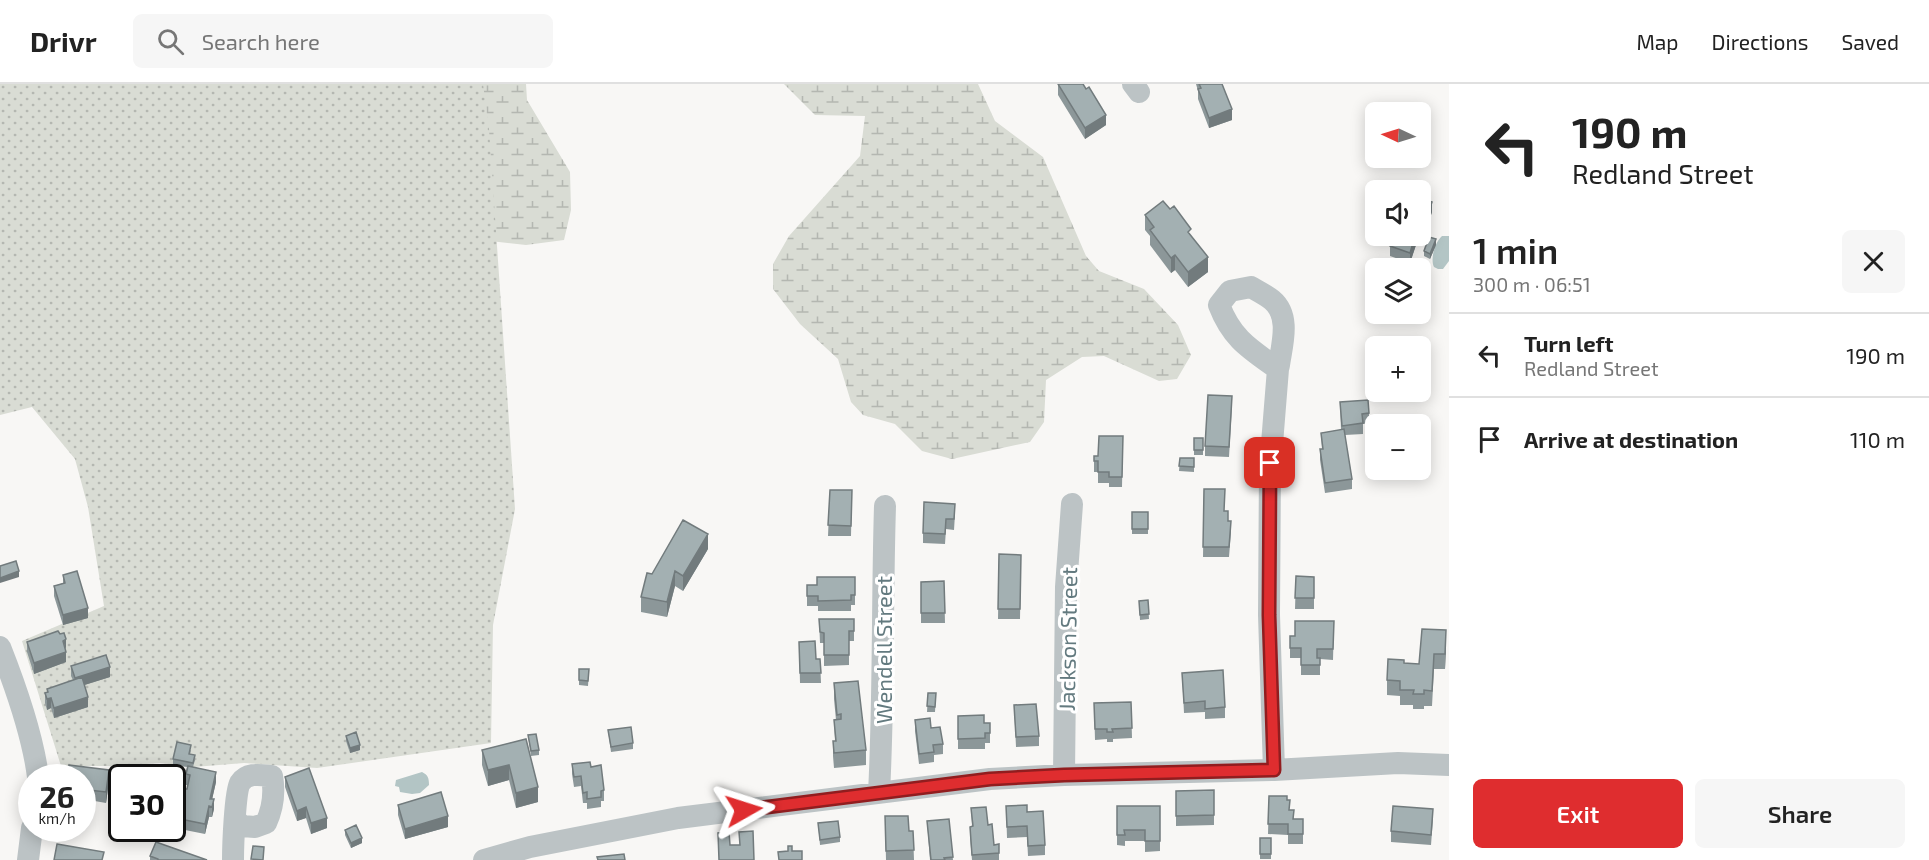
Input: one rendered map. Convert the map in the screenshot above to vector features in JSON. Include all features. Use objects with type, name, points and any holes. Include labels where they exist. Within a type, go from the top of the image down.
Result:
[{"type":"street","points":[[1274,770],[1269,615],[1271,456],[1278,369]]},
{"type":"street","name":"Jackson Street","points":[[1064,775],[1066,586],[1072,504]]},
{"type":"street","name":"Wendell Street","points":[[879,793],[884,690],[885,506]]},
{"type":"street","points":[[0,647],[20,705],[36,764]]},
{"type":"street","points":[[484,860],[530,847],[648,823],[990,779],[1274,770],[1398,763],[1449,765]]},
{"type":"street","points":[[232,860],[235,819]]},
{"type":"street","points":[[28,860],[30,842]]},
{"type":"green space","points":[[0,84],[483,84],[489,129],[515,509],[493,625],[491,743],[317,768],[244,763],[194,767],[186,766],[186,764],[160,763],[108,764],[108,766],[60,764],[22,641],[104,606],[88,507],[75,459],[32,407],[0,415]]},
{"type":"green space","points":[[394,84],[526,84],[527,100],[570,172],[571,210],[564,240],[526,245],[437,235]]},
{"type":"green space","points":[[784,84],[978,84],[995,121],[1043,157],[1086,256],[1099,271],[1144,289],[1178,325],[1191,355],[1177,379],[1159,381],[1104,356],[1082,357],[1046,380],[1044,422],[1030,442],[952,459],[922,451],[895,424],[863,415],[851,402],[838,359],[800,324],[773,289],[773,264],[789,236],[860,156],[865,116],[815,115]]},
{"type":"shaded area","points":[[1442,236],[1449,236],[1449,261],[1443,269],[1438,269],[1434,267],[1433,255],[1437,242]]},
{"type":"shaded area","points":[[422,772],[428,777],[429,785],[420,793],[400,792],[399,787],[395,786],[396,780]]},
{"type":"building","points":[[1058,84],[1083,84],[1086,89],[1089,87],[1106,115],[1085,128]]},
{"type":"building","points":[[1199,84],[1222,84],[1232,109],[1209,118],[1198,89],[1201,88]]},
{"type":"building","points":[[1163,201],[1170,209],[1174,206],[1191,229],[1188,232],[1208,257],[1188,272],[1175,255],[1171,258],[1150,230],[1154,227],[1145,215]]},
{"type":"building","points":[[1431,238],[1436,239],[1430,254],[1424,251],[1426,246],[1431,246]]},
{"type":"building","points":[[1390,246],[1412,246],[1410,253]]},
{"type":"building","points":[[1208,395],[1232,396],[1229,447],[1205,446]]},
{"type":"building","points":[[1340,402],[1368,402],[1369,413],[1362,414],[1363,423],[1342,426]]},
{"type":"building","points":[[1344,429],[1352,479],[1325,483],[1320,449],[1323,449],[1321,433]]},
{"type":"building","points":[[1099,436],[1123,436],[1122,477],[1109,477],[1109,472],[1098,472],[1098,461],[1094,461],[1094,456],[1098,456]]},
{"type":"building","points":[[1194,438],[1203,438],[1203,450],[1194,450]]},
{"type":"building","points":[[1180,458],[1194,458],[1194,467],[1179,466]]},
{"type":"building","points":[[1204,489],[1225,489],[1224,511],[1228,511],[1228,521],[1231,521],[1229,547],[1203,547]]},
{"type":"building","points":[[830,490],[852,490],[851,526],[828,525]]},
{"type":"building","points":[[924,502],[955,504],[954,519],[946,519],[945,534],[923,533]]},
{"type":"building","points":[[1132,512],[1148,512],[1148,529],[1132,529]]},
{"type":"building","points":[[683,520],[708,534],[683,576],[675,571],[667,602],[641,597],[647,573],[652,574]]},
{"type":"building","points":[[999,554],[1021,555],[1020,609],[998,609]]},
{"type":"building","points":[[16,561],[19,571],[0,578],[0,566]]},
{"type":"building","points":[[77,571],[88,608],[63,615],[54,586],[65,583],[63,575]]},
{"type":"building","points":[[1296,576],[1314,577],[1314,598],[1295,598]]},
{"type":"building","points":[[817,577],[855,577],[855,595],[851,595],[851,600],[818,601],[818,596],[807,596],[807,585],[817,585]]},
{"type":"building","points":[[944,581],[945,613],[921,613],[921,582]]},
{"type":"building","points":[[1148,600],[1149,614],[1140,615],[1139,601]]},
{"type":"building","points":[[819,619],[854,619],[854,631],[849,631],[849,655],[824,655],[824,633],[820,632]]},
{"type":"building","points":[[1295,621],[1334,621],[1333,649],[1317,649],[1320,665],[1301,665],[1301,648],[1290,648],[1290,636],[1295,636]]},
{"type":"building","points":[[1422,629],[1446,630],[1445,654],[1434,654],[1432,691],[1424,690],[1424,694],[1413,694],[1414,690],[1400,690],[1400,681],[1387,680],[1388,659],[1419,664]]},
{"type":"building","points":[[58,631],[60,634],[64,633],[66,639],[63,641],[66,652],[34,663],[27,642]]},
{"type":"building","points":[[815,641],[816,659],[820,659],[821,673],[800,673],[799,642]]},
{"type":"building","points":[[106,655],[110,667],[75,678],[71,666]]},
{"type":"building","points":[[579,669],[589,669],[588,681],[579,680]]},
{"type":"building","points":[[1223,670],[1225,707],[1205,709],[1205,701],[1184,703],[1182,673]]},
{"type":"building","points":[[82,677],[88,697],[54,708],[51,698],[47,699],[45,693],[48,692],[47,689]]},
{"type":"building","points":[[858,681],[866,750],[834,753],[833,741],[836,741],[834,720],[841,719],[841,714],[837,715],[834,683]]},
{"type":"building","points":[[928,693],[936,693],[935,707],[927,706]]},
{"type":"building","points":[[1131,702],[1132,728],[1112,729],[1113,732],[1107,732],[1107,729],[1095,729],[1094,703]]},
{"type":"building","points":[[1036,704],[1039,736],[1016,737],[1014,705]]},
{"type":"building","points":[[984,715],[984,723],[990,723],[990,733],[985,733],[985,738],[958,739],[958,716]]},
{"type":"building","points":[[930,718],[931,728],[940,727],[943,744],[933,745],[934,752],[919,754],[915,720]]},
{"type":"building","points":[[631,727],[633,743],[611,747],[608,730]]},
{"type":"building","points":[[356,732],[360,745],[350,748],[346,736]]},
{"type":"building","points":[[536,734],[539,750],[531,751],[528,735]]},
{"type":"building","points":[[526,739],[538,787],[516,793],[509,765],[488,770],[482,750]]},
{"type":"building","points":[[177,742],[191,745],[189,754],[195,755],[193,763],[173,759]]},
{"type":"building","points":[[590,762],[591,767],[601,765],[604,790],[601,791],[601,797],[587,799],[587,792],[583,793],[581,776],[574,777],[572,764]]},
{"type":"building","points":[[188,766],[216,772],[210,799],[214,799],[212,807],[209,806],[205,824],[186,820],[186,789],[190,775],[186,774]]},
{"type":"building","points":[[96,768],[108,770],[106,792],[96,791]]},
{"type":"building","points":[[309,768],[327,818],[311,823],[306,807],[297,811],[285,777]]},
{"type":"building","points":[[1214,790],[1214,815],[1176,816],[1176,791]]},
{"type":"building","points":[[441,792],[448,816],[405,829],[398,805]]},
{"type":"building","points":[[1269,796],[1287,796],[1287,800],[1290,800],[1289,810],[1294,810],[1293,819],[1303,819],[1303,834],[1288,834],[1288,824],[1268,824]]},
{"type":"building","points":[[1027,805],[1027,812],[1043,811],[1045,845],[1028,846],[1027,826],[1007,827],[1006,806]]},
{"type":"building","points":[[1117,806],[1160,806],[1160,841],[1145,841],[1145,830],[1124,830],[1125,835],[1117,835]]},
{"type":"building","points":[[1393,806],[1433,809],[1431,835],[1391,831]]},
{"type":"building","points":[[986,807],[988,825],[992,824],[994,845],[999,844],[999,853],[972,855],[971,808]]},
{"type":"building","points":[[885,816],[908,816],[909,831],[913,831],[914,850],[886,851]]},
{"type":"building","points":[[949,819],[953,857],[944,858],[945,860],[931,860],[927,821]]},
{"type":"building","points":[[838,821],[840,837],[820,840],[818,823]]},
{"type":"building","points":[[356,825],[362,838],[351,843],[345,830]]},
{"type":"building","points":[[753,831],[754,860],[719,860],[718,833],[729,832],[730,845],[740,845],[739,832]]},
{"type":"building","points":[[1260,838],[1271,838],[1271,854],[1260,854]]},
{"type":"building","points":[[156,842],[207,860],[158,860],[150,856]]},
{"type":"building","points":[[57,844],[104,852],[102,860],[54,860]]},
{"type":"building","points":[[253,846],[264,847],[263,860],[251,859]]},
{"type":"building","points":[[788,846],[792,846],[792,851],[802,851],[802,860],[779,860],[778,852],[788,851]]},
{"type":"building","points":[[624,854],[625,860],[598,860],[597,857]]},
{"type":"route","points":[[744,810],[990,779],[1274,770],[1269,615],[1270,463]]}]
